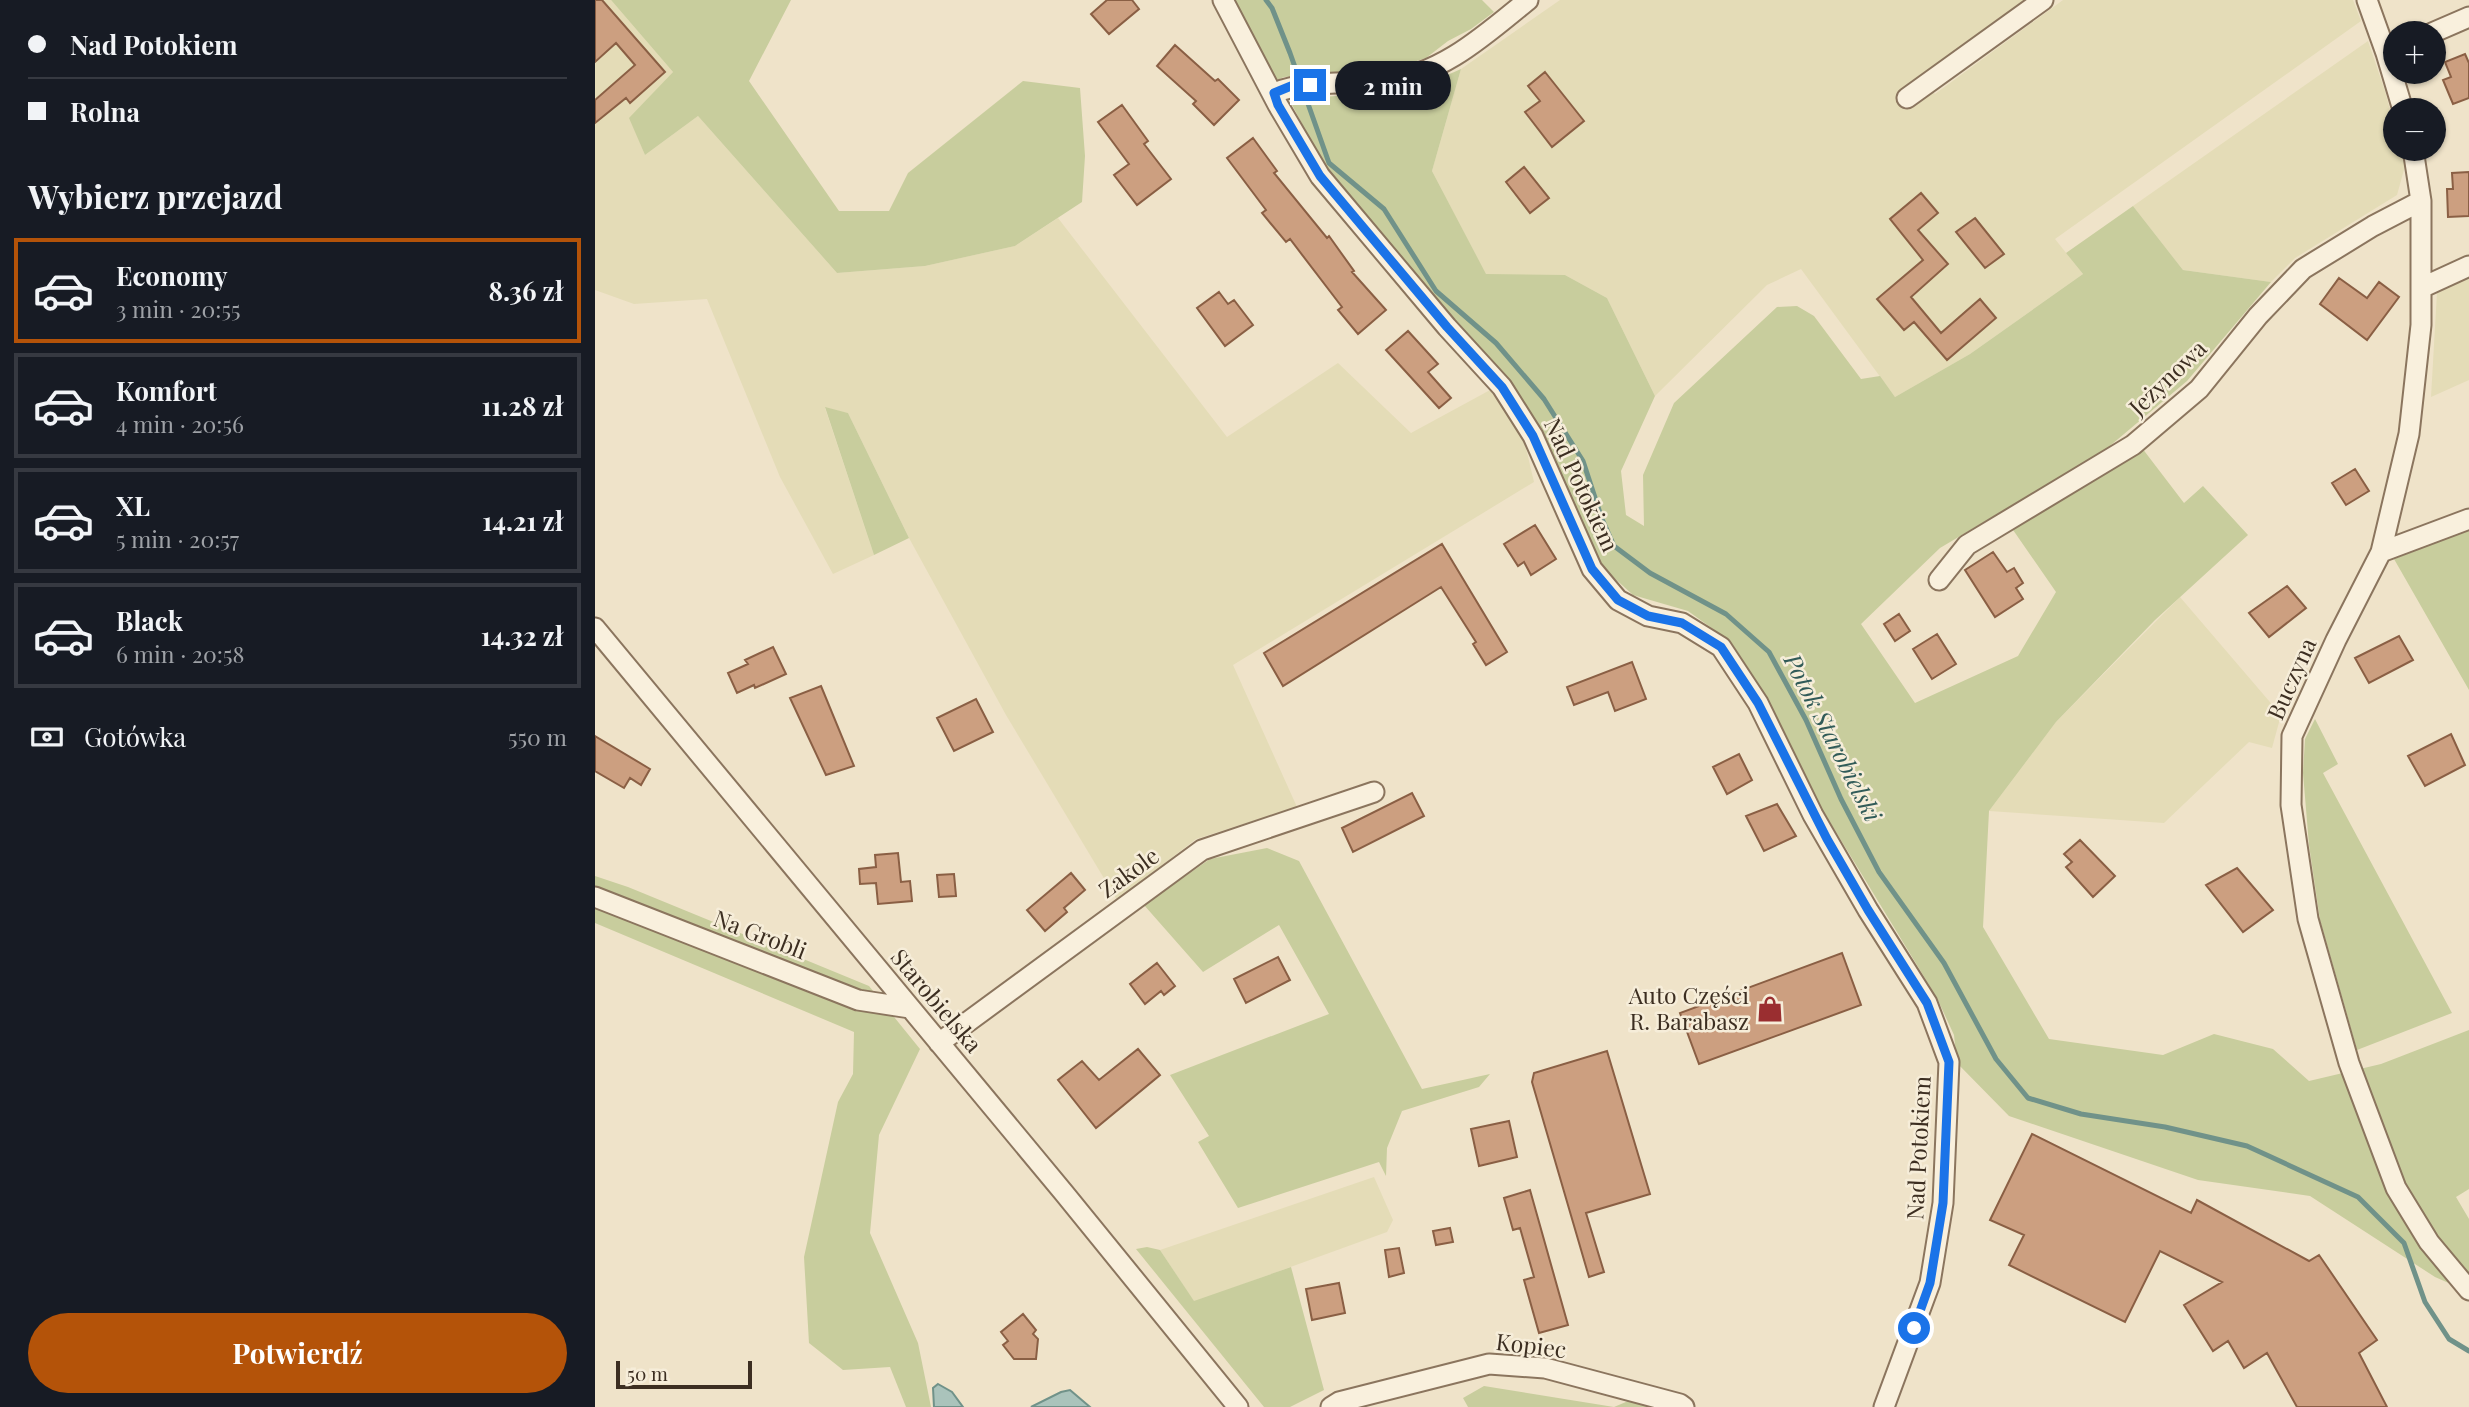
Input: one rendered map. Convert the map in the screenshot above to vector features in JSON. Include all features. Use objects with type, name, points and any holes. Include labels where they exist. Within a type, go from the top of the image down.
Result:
[{"type":"street","name":"Nad Potokiem","points":[[1223,0],[1292,88],[1278,105],[1320,176],[1447,327],[1502,387],[1533,436],[1592,569],[1618,600],[1648,616],[1682,623],[1721,647],[1758,703],[1827,839],[1868,910],[1927,1003],[1949,1062],[1943,1203],[1930,1283],[1884,1407]]},
{"type":"street","points":[[1292,88],[1388,81],[1433,68],[1477,41],[1528,0]]},
{"type":"street","points":[[1907,98],[2043,0]]},
{"type":"street","points":[[2367,0],[2383,34]]},
{"type":"street","points":[[2446,27],[2469,17]]},
{"type":"street","name":"Buczyna","points":[[2415,161],[2421,201],[2421,325],[2409,434],[2381,552],[2336,640],[2292,736],[2291,805],[2308,919],[2349,1063],[2396,1188],[2429,1242],[2469,1290]]},
{"type":"street","name":"Jeżynowa","points":[[1939,580],[1967,545],[2133,445],[2199,389],[2258,317],[2303,269],[2373,226],[2421,201]]},
{"type":"street","points":[[2421,288],[2469,266]]},
{"type":"street","points":[[2381,552],[2469,519]]},
{"type":"street","name":"Starobielska","points":[[595,628],[1238,1407]]},
{"type":"street","name":"Zakole","points":[[939,1044],[1202,850],[1374,792]]},
{"type":"street","name":"Na Grobli","points":[[595,897],[858,1000],[910,1008]]},
{"type":"street","name":"Kopiec","points":[[1331,1407],[1339,1402],[1489,1364],[1545,1368],[1684,1407]]},
{"type":"shaded area","points":[[595,0],[611,0],[673,72],[630,118],[645,155],[698,116],[837,273],[925,266],[1015,246],[1058,218],[1227,437],[1338,363],[1411,433],[1492,389],[1525,444],[1534,482],[1233,665],[1297,807],[1196,839],[1117,900],[1006,715],[909,538],[848,413],[825,408],[874,555],[833,574],[780,477],[707,299],[634,304],[595,290]]},
{"type":"shaded area","points":[[1560,0],[2027,0],[1923,80],[1935,94],[2063,0],[2353,0],[2361,21],[2055,239],[2083,274],[1970,354],[1895,397],[1801,269],[1767,285],[1655,396],[1607,298],[1565,275],[1486,275],[1432,171],[1461,69]]},
{"type":"shaded area","points":[[2368,41],[2387,98],[2383,98],[2383,161],[2404,161],[2405,166],[2397,195],[2295,258],[2271,282],[2183,270],[2133,206]]},
{"type":"shaded area","points":[[2469,262],[2469,380],[2431,397],[2438,275]]},
{"type":"shaded area","points":[[2180,597],[2281,715],[2272,748],[2249,742],[2164,823],[1989,811],[2056,722]]},
{"type":"shaded area","points":[[1374,1177],[1393,1220],[1387,1232],[1194,1302],[1160,1250]]},
{"type":"green space","points":[[611,0],[791,0],[749,81],[839,211],[889,211],[908,173],[1023,81],[1080,88],[1085,156],[1082,202],[1015,246],[925,266],[837,273],[698,116],[645,155],[629,118],[673,72]]},
{"type":"green space","points":[[1234,0],[1482,0],[1494,12],[1426,58],[1388,70],[1284,77],[1277,80]]},
{"type":"green space","points":[[1461,69],[1432,171],[1486,274],[1565,275],[1607,298],[1655,396],[1621,471],[1626,515],[1644,526],[1643,475],[1674,403],[1777,307],[1797,306],[1814,316],[1861,379],[1880,376],[1895,397],[1970,354],[2083,274],[2066,253],[2133,206],[2183,270],[2271,282],[2187,381],[2105,450],[1940,548],[1861,624],[1915,703],[2018,656],[2056,592],[2011,527],[2142,448],[2184,503],[2203,486],[2248,535],[2155,620],[2056,722],[1989,811],[1983,927],[2049,1039],[2163,1055],[2214,1034],[2273,1049],[2309,1081],[2381,1064],[2469,1030],[2469,1189],[2456,1197],[2469,1219],[2469,1292],[2435,1277],[2310,1196],[2198,1180],[2009,1116],[1957,1063],[1954,1035],[1937,998],[1822,809],[1767,697],[1731,642],[1688,611],[1633,595],[1600,565],[1542,430],[1508,378],[1385,242],[1323,164],[1289,99],[1398,89],[1440,78]]},
{"type":"green space","points":[[825,407],[848,413],[909,538],[874,555]]},
{"type":"green space","points":[[2469,530],[2469,690],[2394,559]]},
{"type":"green space","points":[[2315,719],[2338,764],[2323,773],[2452,1013],[2357,1050],[2320,920],[2309,845],[2303,773],[2305,739]]},
{"type":"green space","points":[[1267,848],[1299,861],[1422,1089],[1490,1074],[1479,1087],[1402,1111],[1387,1148],[1386,1176],[1379,1162],[1238,1208],[1198,1142],[1209,1136],[1170,1075],[1329,1014],[1279,925],[1203,972],[1144,905],[1210,859]]},
{"type":"green space","points":[[595,876],[869,986],[920,1049],[879,1135],[870,1233],[918,1343],[931,1407],[906,1407],[890,1367],[843,1370],[809,1343],[804,1257],[838,1102],[853,1074],[854,1032],[595,923]]},
{"type":"green space","points":[[1147,1247],[1160,1250],[1194,1301],[1291,1267],[1324,1390],[1290,1407],[1264,1407],[1136,1249]]},
{"type":"green space","points":[[1484,1386],[1614,1407],[1468,1407],[1463,1398]]},
{"type":"green space","points":[[1633,1399],[1659,1407],[1614,1407]]},
{"type":"water","points":[[938,1384],[952,1392],[963,1407],[934,1407],[933,1388]]},
{"type":"water","points":[[1070,1390],[1090,1407],[1031,1407],[1061,1392]]},
{"type":"building","points":[[595,0],[602,0],[665,72],[630,103],[626,98],[595,123],[595,100],[635,65],[616,43],[595,62]]},
{"type":"building","points":[[1107,0],[1132,0],[1139,9],[1109,34],[1091,14]]},
{"type":"building","points":[[1175,45],[1215,81],[1218,79],[1239,100],[1214,125],[1193,104],[1196,101],[1157,66]]},
{"type":"building","points":[[2465,54],[2469,63],[2469,98],[2453,104],[2445,84],[2446,79],[2451,77],[2446,62]]},
{"type":"building","points":[[1545,72],[1584,121],[1552,147],[1525,112],[1540,101],[1528,86]]},
{"type":"building","points":[[1122,105],[1148,141],[1144,144],[1171,179],[1137,205],[1114,175],[1129,164],[1098,122]]},
{"type":"building","points":[[1253,138],[1277,171],[1274,173],[1327,238],[1329,236],[1354,271],[1352,272],[1386,310],[1358,334],[1338,310],[1342,307],[1290,239],[1286,242],[1262,213],[1266,210],[1227,158]]},
{"type":"building","points":[[1524,167],[1549,198],[1530,213],[1506,182]]},
{"type":"building","points":[[2469,172],[2469,216],[2448,217],[2447,189],[2453,189],[2452,173]]},
{"type":"building","points":[[1921,193],[1938,213],[1918,230],[1948,264],[1911,297],[1941,333],[1980,299],[1996,318],[1947,360],[1914,322],[1904,330],[1877,299],[1923,260],[1890,219]]},
{"type":"building","points":[[1975,218],[2004,254],[1985,268],[1956,232]]},
{"type":"building","points":[[2339,278],[2367,298],[2379,282],[2399,297],[2367,340],[2320,304]]},
{"type":"building","points":[[1219,292],[1228,304],[1234,300],[1253,325],[1225,346],[1197,308]]},
{"type":"building","points":[[1408,331],[1438,364],[1428,372],[1451,398],[1439,408],[1386,350]]},
{"type":"building","points":[[2355,469],[2369,491],[2346,505],[2332,483]]},
{"type":"building","points":[[1535,525],[1556,559],[1531,575],[1524,562],[1518,566],[1504,544]]},
{"type":"building","points":[[1442,544],[1507,652],[1486,665],[1473,644],[1476,642],[1441,587],[1283,686],[1264,653]]},
{"type":"building","points":[[1993,552],[2007,572],[2014,568],[2023,583],[2016,588],[2023,599],[1995,617],[1965,570]]},
{"type":"building","points":[[2287,586],[2306,608],[2269,637],[2249,613]]},
{"type":"building","points":[[1899,614],[1910,631],[1895,641],[1884,624]]},
{"type":"building","points":[[1937,634],[1956,664],[1932,679],[1913,649]]},
{"type":"building","points":[[2399,636],[2413,660],[2369,683],[2355,658]]},
{"type":"building","points":[[773,647],[786,674],[737,693],[728,673],[748,664],[745,660]]},
{"type":"building","points":[[1632,662],[1646,699],[1615,711],[1608,692],[1574,705],[1567,687]]},
{"type":"building","points":[[821,686],[854,766],[826,775],[790,698]]},
{"type":"building","points":[[976,699],[993,732],[954,751],[937,718]]},
{"type":"building","points":[[2451,734],[2465,765],[2425,786],[2408,756]]},
{"type":"building","points":[[595,736],[650,769],[641,785],[630,778],[624,788],[595,771]]},
{"type":"building","points":[[1739,754],[1752,780],[1727,794],[1713,767]]},
{"type":"building","points":[[1412,793],[1424,816],[1353,852],[1342,828]]},
{"type":"building","points":[[1777,804],[1796,836],[1764,851],[1746,816]]},
{"type":"building","points":[[2080,840],[2115,876],[2093,897],[2066,867],[2072,862],[2064,854]]},
{"type":"building","points":[[898,853],[901,882],[910,881],[912,901],[878,904],[876,883],[860,884],[859,869],[876,867],[875,855]]},
{"type":"building","points":[[2237,868],[2273,910],[2243,932],[2206,885]]},
{"type":"building","points":[[1071,873],[1085,890],[1064,908],[1067,912],[1045,931],[1027,910]]},
{"type":"building","points":[[954,874],[956,896],[939,897],[937,875]]},
{"type":"building","name":"Auto Części R. Barabasz","points":[[1842,953],[1861,1005],[1699,1064],[1680,1013]]},
{"type":"building","points":[[1278,957],[1290,980],[1246,1003],[1234,979]]},
{"type":"building","points":[[1157,963],[1175,986],[1164,995],[1161,991],[1145,1004],[1130,984]]},
{"type":"building","points":[[1138,1049],[1160,1075],[1096,1128],[1058,1080],[1082,1061],[1099,1080]]},
{"type":"building","points":[[1607,1051],[1650,1194],[1586,1213],[1604,1272],[1589,1277],[1532,1082],[1534,1073]]},
{"type":"building","points":[[1509,1121],[1517,1157],[1479,1166],[1471,1129]]},
{"type":"building","points":[[2032,1134],[2191,1213],[2197,1200],[2309,1261],[2319,1255],[2377,1340],[2359,1353],[2387,1407],[2297,1407],[2267,1353],[2244,1368],[2228,1341],[2213,1351],[2184,1305],[2222,1282],[2160,1251],[2125,1322],[2009,1265],[2024,1235],[1990,1220]]},
{"type":"building","points":[[1530,1190],[1568,1325],[1539,1333],[1524,1280],[1534,1277],[1520,1228],[1513,1230],[1504,1198]]},
{"type":"building","points":[[1450,1228],[1453,1242],[1436,1245],[1433,1231]]},
{"type":"building","points":[[1399,1248],[1404,1273],[1389,1277],[1385,1250]]},
{"type":"building","points":[[1339,1283],[1345,1313],[1312,1320],[1306,1289]]},
{"type":"building","points":[[1023,1314],[1036,1330],[1033,1334],[1038,1339],[1036,1359],[1014,1359],[1003,1345],[1008,1341],[1001,1332]]},
{"type":"waterway","name":"Potok Starobielski","points":[[1266,0],[1272,8],[1290,53],[1329,163],[1384,209],[1436,291],[1496,343],[1544,399],[1583,461],[1614,546],[1650,573],[1726,614],[1769,652],[1806,720],[1841,799],[1879,872],[1944,963],[1996,1059],[2028,1098],[2081,1114],[2165,1127],[2247,1146],[2358,1197],[2404,1243],[2425,1302],[2449,1339],[2469,1351]]},
{"type":"place","name":"Auto Części R. Barabasz","points":[[1770,1009]]},
{"type":"route","points":[[1310,85],[1291,86],[1274,93],[1278,105],[1320,176],[1447,327],[1502,387],[1533,436],[1592,569],[1618,600],[1648,616],[1682,623],[1721,647],[1758,703],[1813,815],[1868,910],[1927,1003],[1949,1062],[1943,1203],[1930,1283],[1914,1328]]}]
